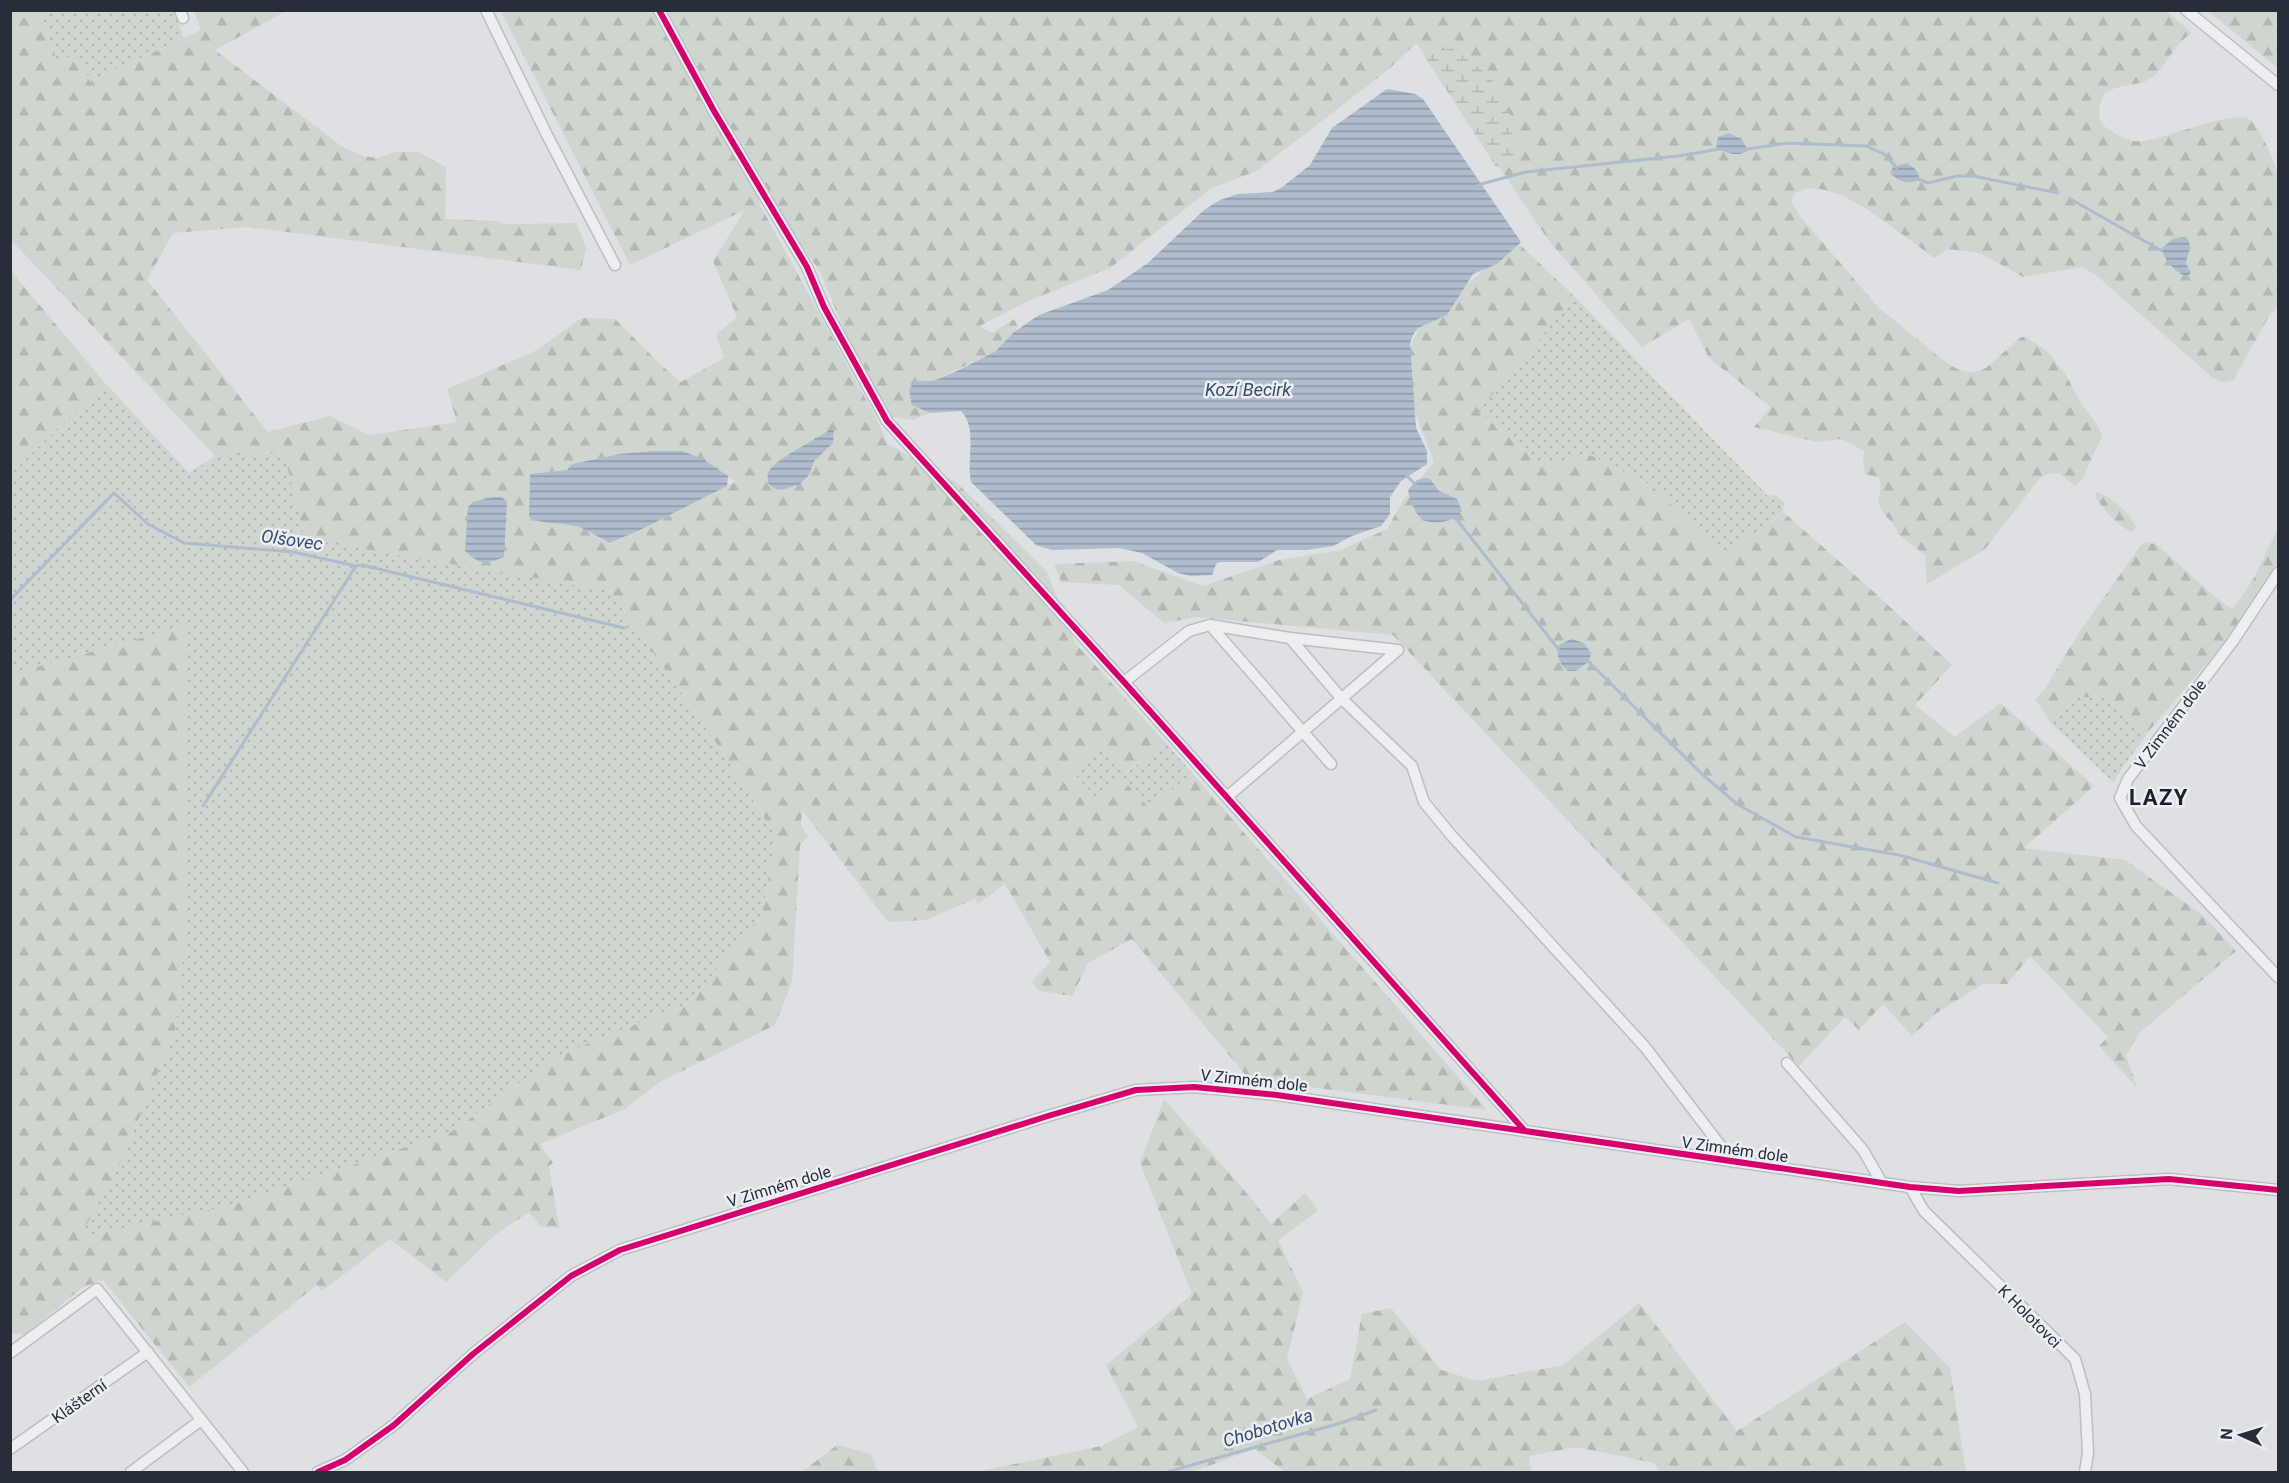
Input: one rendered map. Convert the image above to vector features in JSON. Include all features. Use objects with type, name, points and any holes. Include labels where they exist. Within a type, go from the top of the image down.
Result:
[{"type":"street","points":[[486,10],[547,135],[615,265]]},
{"type":"street","points":[[659,10],[714,111],[807,267],[824,307],[887,421],[1124,682],[1524,1130]]},
{"type":"street","points":[[2186,10],[2278,85]]},
{"type":"street","name":"V Zimném dole","points":[[2278,573],[2233,640],[2128,779],[2120,798],[2136,826],[2278,978]]},
{"type":"street","points":[[1124,682],[1190,630],[1210,625],[1290,638],[1398,650],[1227,797]]},
{"type":"street","points":[[1210,625],[1331,764]]},
{"type":"street","points":[[1290,638],[1341,698],[1412,766],[1424,802],[1451,835],[1645,1047],[1733,1162]]},
{"type":"street","points":[[1787,1063],[1863,1150],[1882,1183]]},
{"type":"street","name":"V Zimném dole","points":[[318,1473],[345,1460],[394,1425],[473,1354],[571,1276],[620,1250],[1136,1090],[1194,1087],[1277,1095],[1910,1187],[1959,1191],[2169,1179],[2278,1191]]},
{"type":"street","name":"K Holotovci","points":[[1910,1187],[1924,1211],[2075,1359],[2085,1394],[2088,1453],[2085,1473]]},
{"type":"street","points":[[10,1353],[97,1289],[243,1473]]},
{"type":"street","name":"Klášterní","points":[[10,1449],[148,1352]]},
{"type":"street","points":[[131,1473],[201,1420]]},
{"type":"green space","points":[[2165,10],[2192,33],[2150,79],[2105,93],[2099,108],[2099,117],[2108,129],[2133,141],[2144,141],[2231,118],[2244,117],[2252,121],[2267,146],[2279,178],[2278,306],[2269,316],[2234,379],[2229,382],[2221,381],[2213,378],[2097,276],[2082,267],[2023,277],[1980,253],[1947,249],[1933,258],[1880,218],[1851,200],[1820,189],[1806,189],[1794,194],[1791,201],[1800,216],[1878,307],[1944,361],[1964,371],[1974,372],[1986,368],[2021,337],[2026,337],[2048,352],[2066,375],[2102,436],[2083,478],[2075,486],[2059,473],[2047,474],[2040,478],[1985,549],[1927,584],[1925,555],[1898,534],[1882,511],[1879,503],[1881,486],[1879,478],[1865,474],[1863,450],[1841,439],[1817,442],[1754,427],[1771,407],[1709,358],[1689,319],[1642,347],[1549,241],[1416,43],[1388,70],[1257,171],[1212,188],[1110,268],[1026,302],[980,326],[992,333],[1014,319],[1018,327],[1004,345],[996,351],[933,381],[915,381],[912,405],[930,413],[913,420],[888,416],[856,358],[820,272],[769,198],[759,203],[874,414],[888,444],[957,483],[1047,572],[1075,643],[1166,743],[1125,773],[1102,747],[1072,772],[1098,800],[1122,779],[1150,809],[1192,773],[1487,1110],[1249,1079],[1132,939],[1088,963],[1072,996],[1039,991],[1032,982],[1050,962],[1005,884],[978,904],[975,899],[926,920],[888,922],[802,810],[801,826],[808,836],[800,845],[792,982],[775,1025],[660,1082],[625,1109],[540,1144],[553,1163],[549,1166],[559,1228],[541,1227],[529,1212],[495,1235],[446,1282],[390,1239],[322,1291],[317,1285],[189,1387],[103,1280],[83,1287],[24,1335],[11,1333],[11,674],[185,626],[184,947],[175,1031],[123,1157],[80,1237],[233,1205],[451,1132],[557,1056],[689,1003],[762,914],[776,836],[717,744],[610,591],[305,539],[284,453],[215,456],[11,240],[11,11],[40,11],[58,63],[78,52],[90,82],[201,30],[194,11],[286,11],[215,50],[344,148],[363,156],[378,158],[395,152],[418,152],[446,167],[445,219],[499,221],[502,224],[576,223],[586,248],[581,270],[248,227],[173,233],[147,280],[268,432],[330,416],[369,435],[457,422],[447,389],[535,351],[582,318],[615,319],[681,382],[724,358],[716,335],[737,317],[713,261],[745,210],[630,265],[501,11]],"holes":[[[682,451],[708,462],[735,482],[638,531],[609,543],[579,527],[539,521],[529,517],[530,474],[567,470],[577,463],[620,454]]]},
{"type":"green space","points":[[40,11],[174,11],[184,38],[89,82],[58,63]]},
{"type":"green space","points":[[2208,11],[2278,11],[2278,68]]},
{"type":"green space","points":[[1453,48],[1490,76],[1511,116],[1514,156],[1496,167],[1423,54]]},
{"type":"green space","points":[[1517,242],[1575,297],[1478,411],[1542,465],[1590,455],[1652,486],[1721,554],[1750,535],[1761,532],[1783,512],[1952,665],[1915,705],[1955,737],[2001,703],[2094,786],[2024,848],[2125,860],[2201,914],[2236,951],[2138,1034],[2126,1055],[2137,1088],[2099,1046],[2108,1037],[2030,956],[2007,984],[1983,984],[1935,1014],[1912,1036],[1883,1004],[1859,1030],[1845,1017],[1799,1066],[1393,635],[1196,617],[1164,623],[1119,585],[1061,582],[1054,564],[1133,561],[1203,586],[1279,560],[1341,550],[1387,529],[1404,499],[1434,462],[1408,394],[1408,352],[1421,323]]},
{"type":"green space","points":[[11,271],[105,383],[10,473]]},
{"type":"green space","points":[[1575,297],[1768,496],[1775,495],[1785,503],[1782,512],[1761,532],[1750,535],[1721,554],[1652,486],[1590,455],[1542,465],[1477,410]]},
{"type":"green space","points":[[105,383],[189,473],[215,456],[284,453],[306,539],[610,591],[717,744],[776,836],[762,914],[689,1003],[557,1056],[451,1132],[233,1205],[79,1237],[123,1157],[175,1031],[184,947],[185,626],[11,674],[11,473]]},
{"type":"green space","points":[[2097,492],[2125,511],[2136,527],[2132,532],[2116,522],[2107,512],[2095,496]]},
{"type":"green space","points":[[2278,528],[2278,565],[2230,636],[2148,732],[2105,698],[2077,697],[2051,723],[2035,699],[2044,690],[2080,631],[2141,545],[2145,542],[2156,544],[2220,601],[2233,609],[2254,578]]},
{"type":"green space","points":[[2077,697],[2105,698],[2148,732],[2113,782],[2051,723]]},
{"type":"green space","points":[[1166,743],[1192,773],[1150,809],[1122,780],[1098,800],[1072,772],[1102,746],[1126,773]]},
{"type":"green space","points":[[1164,1099],[1271,1224],[1305,1193],[1318,1211],[1278,1240],[1303,1292],[1287,1359],[1307,1399],[1350,1379],[1362,1314],[1391,1308],[1441,1370],[1477,1381],[1563,1365],[1639,1303],[1737,1431],[1905,1322],[1950,1368],[1966,1472],[1660,1472],[1654,1463],[1576,1447],[1529,1456],[1532,1472],[1285,1472],[1255,1449],[1192,1472],[976,1472],[1101,1446],[1138,1427],[1106,1365],[1192,1294],[1140,1163]]},
{"type":"green space","points":[[837,1445],[871,1454],[878,1472],[802,1472]]},
{"type":"water","name":"Kozí Becirk","points":[[1387,89],[1415,94],[1423,99],[1521,242],[1497,264],[1473,274],[1447,315],[1418,328],[1413,335],[1410,344],[1416,428],[1427,451],[1427,464],[1401,481],[1390,497],[1390,514],[1381,526],[1352,536],[1333,546],[1307,550],[1277,550],[1258,562],[1220,562],[1216,564],[1212,575],[1191,576],[1178,573],[1142,553],[1119,548],[1052,550],[1036,545],[971,482],[969,426],[961,411],[930,413],[912,405],[909,390],[915,381],[933,381],[957,371],[996,351],[1014,332],[1039,315],[1108,290],[1148,263],[1204,210],[1220,200],[1238,194],[1273,192],[1281,188],[1310,165],[1332,128]]},
{"type":"water","points":[[1729,133],[1739,138],[1749,150],[1736,154],[1716,148],[1718,137]]},
{"type":"water","points":[[1907,163],[1917,172],[1919,180],[1904,182],[1890,173],[1893,167]]},
{"type":"water","points":[[2186,237],[2190,243],[2186,264],[2191,272],[2188,277],[2172,267],[2162,251],[2162,248],[2173,239]]},
{"type":"water","points":[[832,428],[833,443],[814,461],[809,475],[800,484],[782,490],[775,489],[768,483],[768,473],[771,468],[786,456]]},
{"type":"water","points":[[682,451],[703,459],[728,476],[727,486],[638,531],[609,543],[579,527],[534,520],[529,517],[530,474],[567,470],[571,465],[577,463],[620,454]]},
{"type":"water","points":[[1430,479],[1439,491],[1457,499],[1462,511],[1456,518],[1428,522],[1418,515],[1408,490],[1417,480]]},
{"type":"water","points":[[501,497],[507,501],[504,557],[483,562],[465,551],[468,507],[473,502]]},
{"type":"water","points":[[1571,639],[1584,643],[1591,653],[1589,661],[1576,671],[1568,671],[1558,656],[1559,645]]},
{"type":"waterway","points":[[1747,149],[1788,143],[1866,146],[1884,154],[1897,168]]},
{"type":"waterway","points":[[1478,186],[1526,172],[1678,156],[1720,149]]},
{"type":"waterway","points":[[1916,178],[1928,183],[1957,176],[1973,176],[2058,193]]},
{"type":"waterway","points":[[2072,200],[2162,251]]},
{"type":"waterway","points":[[1404,473],[1416,485]]},
{"type":"waterway","name":"Olšovec","points":[[10,600],[114,493],[148,524],[184,543],[293,552],[356,566],[362,565],[624,628]]},
{"type":"waterway","points":[[1454,516],[1559,650]]},
{"type":"waterway","points":[[203,806],[356,566]]},
{"type":"waterway","points":[[1587,660],[1702,774],[1737,804],[1796,837],[1899,855],[1998,883]]},
{"type":"waterway","name":"Chobotovka","points":[[1167,1472],[1344,1422],[1376,1410]]},
{"type":"cycle path","points":[[659,10],[714,111],[807,267],[824,307],[887,421],[1124,682],[1524,1130]]},
{"type":"cycle path","points":[[318,1472],[345,1460],[394,1425],[473,1354],[571,1276],[620,1250],[1136,1090],[1194,1087],[1277,1095],[1910,1187],[1959,1191],[2169,1179],[2278,1190]]},
{"type":"district","name":"LAZY","points":[[2159,797]]}]
